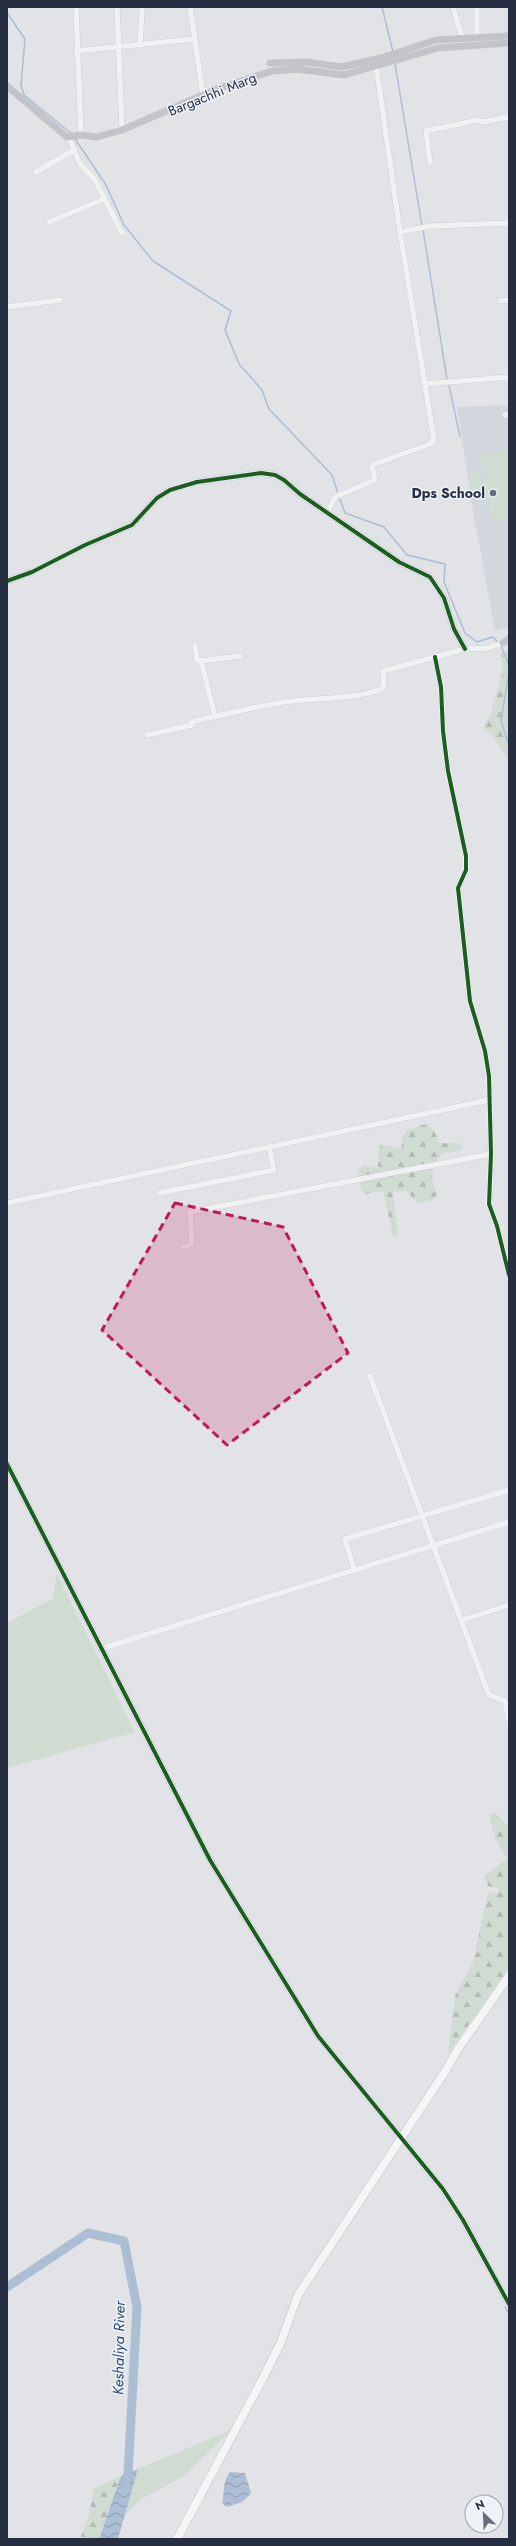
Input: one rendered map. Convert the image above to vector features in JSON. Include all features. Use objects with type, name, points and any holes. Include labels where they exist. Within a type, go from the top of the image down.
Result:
[{"type":"main road","points":[[177,2539],[281,2342],[298,2295],[458,2049],[509,1976]]},
{"type":"street","points":[[76,7],[76,51],[80,135]]},
{"type":"street","points":[[117,7],[122,130]]},
{"type":"street","points":[[190,7],[202,95]]},
{"type":"street","points":[[270,63],[307,62],[342,67],[381,58],[436,40],[463,41],[453,7]]},
{"type":"street","points":[[477,7],[477,40],[509,36]]},
{"type":"street","points":[[140,45],[142,10]]},
{"type":"street","points":[[76,51],[119,48],[194,39]]},
{"type":"street","name":"Bargachhi Marg","points":[[70,138],[80,135],[97,138],[122,130],[202,95],[272,70],[297,69],[344,75],[414,53],[463,41],[477,40],[509,44]]},
{"type":"street","points":[[327,513],[335,497],[344,492],[374,481],[376,477],[372,465],[433,442],[400,232],[376,65]]},
{"type":"street","points":[[7,86],[70,138],[80,164],[95,180],[122,233]]},
{"type":"street","points":[[430,164],[426,130],[478,120],[483,122],[509,117]]},
{"type":"street","points":[[36,172],[74,150]]},
{"type":"street","points":[[49,222],[104,199]]},
{"type":"street","points":[[400,232],[430,226],[509,223]]},
{"type":"street","points":[[7,307],[60,300]]},
{"type":"street","points":[[500,301],[509,300]]},
{"type":"street","points":[[424,384],[509,377]]},
{"type":"street","points":[[7,581],[32,572],[85,545],[132,525],[157,498],[170,490],[197,482],[261,473],[275,475],[398,562],[430,577],[444,598],[454,629],[465,649]]},
{"type":"street","points":[[147,735],[192,725],[191,722],[283,702],[357,696],[379,690],[384,687],[383,671],[465,649],[503,642]]},
{"type":"street","points":[[195,646],[197,660],[201,662],[215,717]]},
{"type":"street","points":[[201,662],[240,656]]},
{"type":"street","points":[[435,657],[441,687],[443,731],[448,771],[466,856],[466,870],[458,888],[467,980],[470,1001],[486,1051],[489,1100],[489,1204],[497,1226],[509,1275]]},
{"type":"street","points":[[7,1203],[489,1100]]},
{"type":"street","points":[[159,1193],[274,1170],[269,1147]]},
{"type":"street","points":[[183,1247],[192,1244],[190,1212],[490,1154]]},
{"type":"street","points":[[370,1376],[489,1695],[505,1700],[509,1722]]},
{"type":"street","points":[[7,1464],[100,1649],[210,1860],[318,2036],[402,2136],[443,2189],[463,2220],[509,2304]]},
{"type":"street","points":[[354,1569],[345,1540],[509,1490]]},
{"type":"street","points":[[100,1649],[509,1522]]},
{"type":"street","points":[[462,1620],[509,1604]]},
{"type":"highlighted area","points":[[175,1203],[283,1227],[348,1353],[227,1445],[102,1330]]},
{"type":"shaded area","points":[[509,405],[509,627],[495,630],[472,505],[457,407]]},
{"type":"green space","points":[[509,449],[509,518],[492,521],[480,455]]},
{"type":"green space","points":[[479,471],[483,491],[472,492],[468,472]]},
{"type":"green space","points":[[509,650],[509,762],[493,736],[483,728],[491,713],[503,670],[501,653]]},
{"type":"green space","points":[[426,1124],[433,1129],[440,1143],[460,1143],[462,1150],[443,1154],[435,1162],[432,1177],[438,1193],[433,1200],[417,1203],[407,1191],[393,1192],[398,1236],[393,1236],[384,1194],[381,1191],[365,1194],[361,1190],[358,1170],[364,1165],[378,1168],[379,1147],[382,1145],[401,1148],[403,1136],[407,1130]]},
{"type":"green space","points":[[57,1574],[135,1732],[7,1768],[7,1623],[52,1599]]},
{"type":"green space","points":[[495,1813],[509,1827],[509,1967],[448,2054],[455,1996],[473,1962],[488,1892],[498,1893],[499,1889],[488,1886],[484,1876],[507,1859],[495,1838],[489,1815]]},
{"type":"green space","points":[[238,2427],[234,2435],[226,2435],[184,2476],[140,2500],[124,2516],[138,2469]]},
{"type":"green space","points":[[121,2476],[99,2539],[80,2539],[90,2512],[93,2489]]},
{"type":"water","points":[[138,2469],[118,2539],[99,2539],[121,2476]]},
{"type":"water","points":[[230,2472],[245,2473],[251,2493],[242,2502],[227,2507],[222,2503],[225,2483]]},
{"type":"waterway","points":[[382,7],[393,52]]},
{"type":"waterway","points":[[7,13],[25,39],[21,85],[24,95],[72,134]]},
{"type":"waterway","points":[[395,64],[422,226]]},
{"type":"waterway","points":[[75,139],[106,185],[124,225],[153,261],[231,311],[225,330],[239,364],[262,390],[269,409],[332,475],[338,493]]},
{"type":"waterway","points":[[423,230],[447,379]]},
{"type":"waterway","points":[[449,385],[460,437]]},
{"type":"waterway","points":[[339,497],[345,513],[384,527],[407,555],[445,564],[444,582],[465,633],[477,642],[493,637],[498,643]]},
{"type":"waterway","points":[[501,646],[509,665]]},
{"type":"waterway","points":[[509,672],[501,721],[509,745]]},
{"type":"waterway","name":"Keshaliya River","points":[[7,2287],[88,2233],[124,2241],[137,2307],[128,2474],[125,2484]]},
{"type":"waterway","points":[[505,2307],[509,2314]]},
{"type":"cycle path","points":[[7,581],[32,572],[85,545],[132,525],[157,498],[170,490],[197,482],[261,473],[275,475],[399,562],[430,577],[444,598],[454,629],[465,649]]},
{"type":"cycle path","points":[[435,657],[441,687],[443,731],[448,771],[466,856],[466,870],[458,888],[470,1001],[485,1051],[489,1076],[491,1154],[489,1204],[497,1226],[509,1275]]},
{"type":"cycle path","points":[[7,1464],[210,1860],[318,2036],[443,2189],[463,2220],[509,2304]]},
{"type":"place","name":"Dps School","points":[[493,493]]}]
